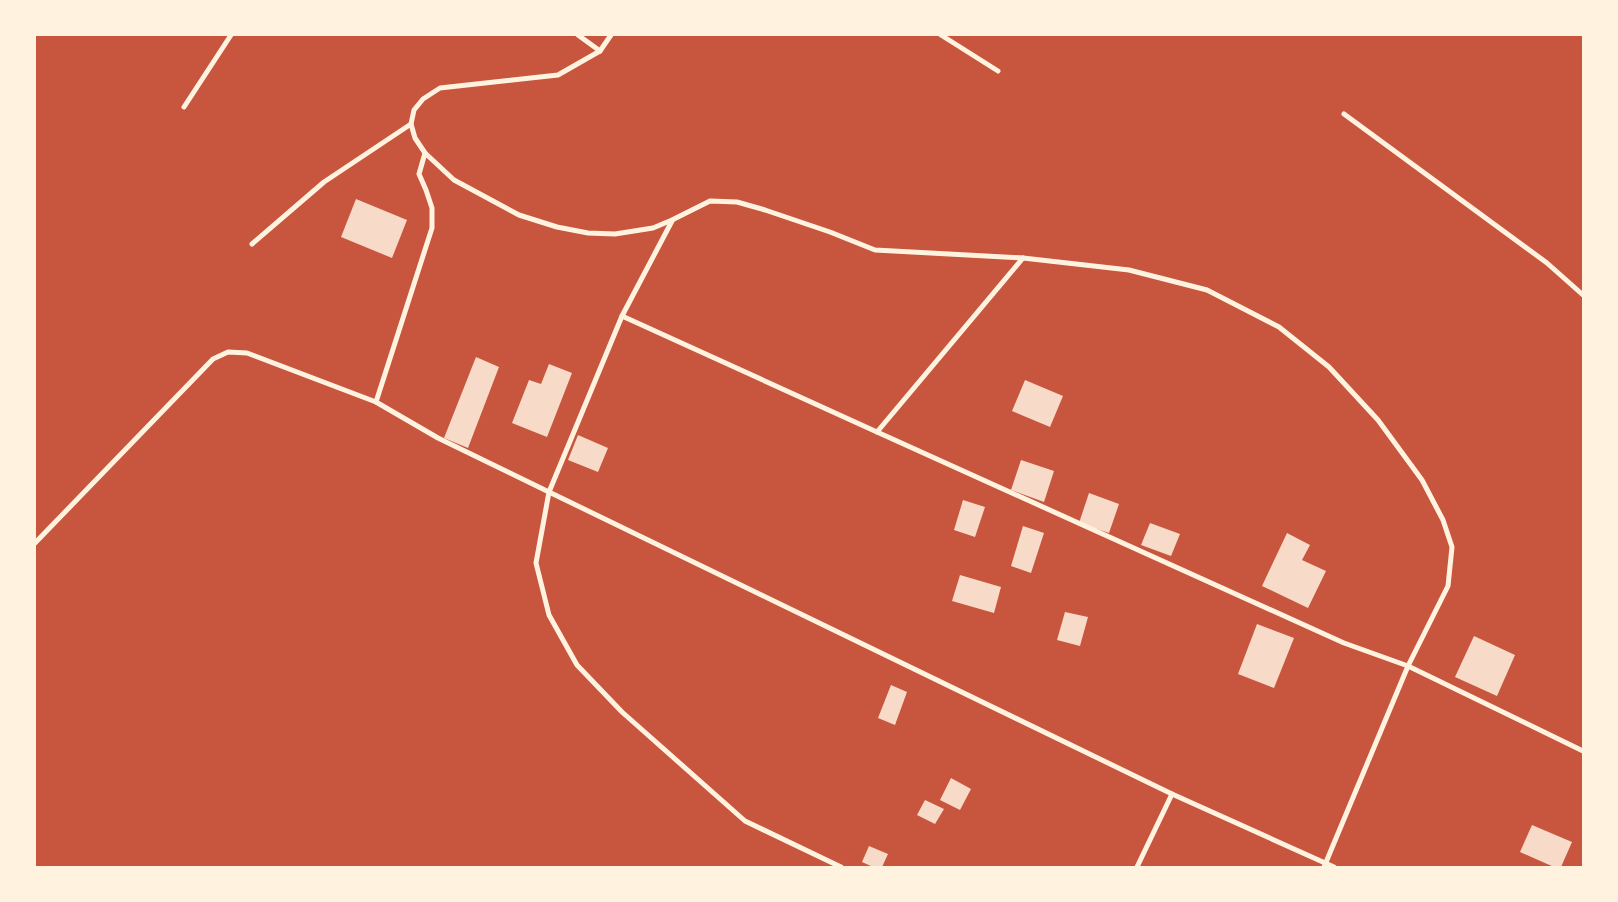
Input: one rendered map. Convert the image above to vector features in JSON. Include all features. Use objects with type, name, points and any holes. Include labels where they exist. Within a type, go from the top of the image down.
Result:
[{"type":"street","points":[[184,106],[232,35]]},
{"type":"street","points":[[578,35],[600,52]]},
{"type":"street","points":[[611,35],[600,52],[558,74],[440,88],[423,99],[414,110],[411,124],[415,138],[425,153],[454,180],[519,215],[588,234],[615,234],[652,228],[710,201],[737,202],[830,232],[875,250],[1023,258],[1129,270],[1207,290],[1279,327],[1329,366],[1378,420],[1422,480],[1443,520],[1452,547],[1448,586],[1408,666],[1325,865]]},
{"type":"street","points":[[941,35],[998,71]]},
{"type":"street","points":[[1344,114],[1547,263],[1583,295]]},
{"type":"street","points":[[252,244],[324,182],[411,124]]},
{"type":"street","points":[[376,402],[432,228],[432,208],[419,174],[425,153]]},
{"type":"street","points":[[672,220],[622,316],[549,492],[536,563],[549,615],[577,665],[622,712],[746,821],[841,867]]},
{"type":"street","points":[[876,432],[1023,258]]},
{"type":"street","points":[[622,316],[1344,643],[1408,666],[1583,750]]},
{"type":"street","points":[[35,543],[213,359],[228,352],[247,353],[376,402],[438,438],[549,492],[1172,794],[1325,865],[1334,867]]},
{"type":"street","points":[[1137,867],[1172,794]]},
{"type":"building","points":[[356,199],[407,220],[392,258],[341,237]]},
{"type":"building","points":[[476,357],[499,367],[468,448],[444,438]]},
{"type":"building","points":[[549,364],[572,373],[547,437],[512,423],[529,380],[541,384]]},
{"type":"building","points":[[1025,380],[1063,396],[1050,427],[1012,411]]},
{"type":"building","points":[[578,435],[608,448],[598,472],[568,460]]},
{"type":"building","points":[[1021,460],[1054,471],[1044,502],[1011,490]]},
{"type":"building","points":[[1089,493],[1119,504],[1109,533],[1079,523]]},
{"type":"building","points":[[963,500],[985,507],[975,537],[954,530]]},
{"type":"building","points":[[1150,523],[1180,534],[1171,556],[1141,545]]},
{"type":"building","points":[[1023,526],[1044,533],[1031,573],[1011,566]]},
{"type":"building","points":[[1287,533],[1310,545],[1302,560],[1326,571],[1308,608],[1262,586]]},
{"type":"building","points":[[960,575],[1001,587],[994,613],[952,601]]},
{"type":"building","points":[[1065,612],[1088,617],[1080,646],[1057,640]]},
{"type":"building","points":[[1257,624],[1294,638],[1274,688],[1238,674]]},
{"type":"building","points":[[1474,636],[1515,655],[1497,696],[1455,677]]},
{"type":"building","points":[[891,685],[907,692],[895,725],[878,718]]},
{"type":"building","points":[[951,778],[971,789],[960,810],[940,800]]},
{"type":"building","points":[[925,800],[944,809],[935,824],[917,815]]},
{"type":"building","points":[[1532,825],[1572,842],[1561,867],[1554,867],[1520,852]]},
{"type":"building","points":[[869,846],[888,854],[882,867],[873,867],[862,862]]}]
